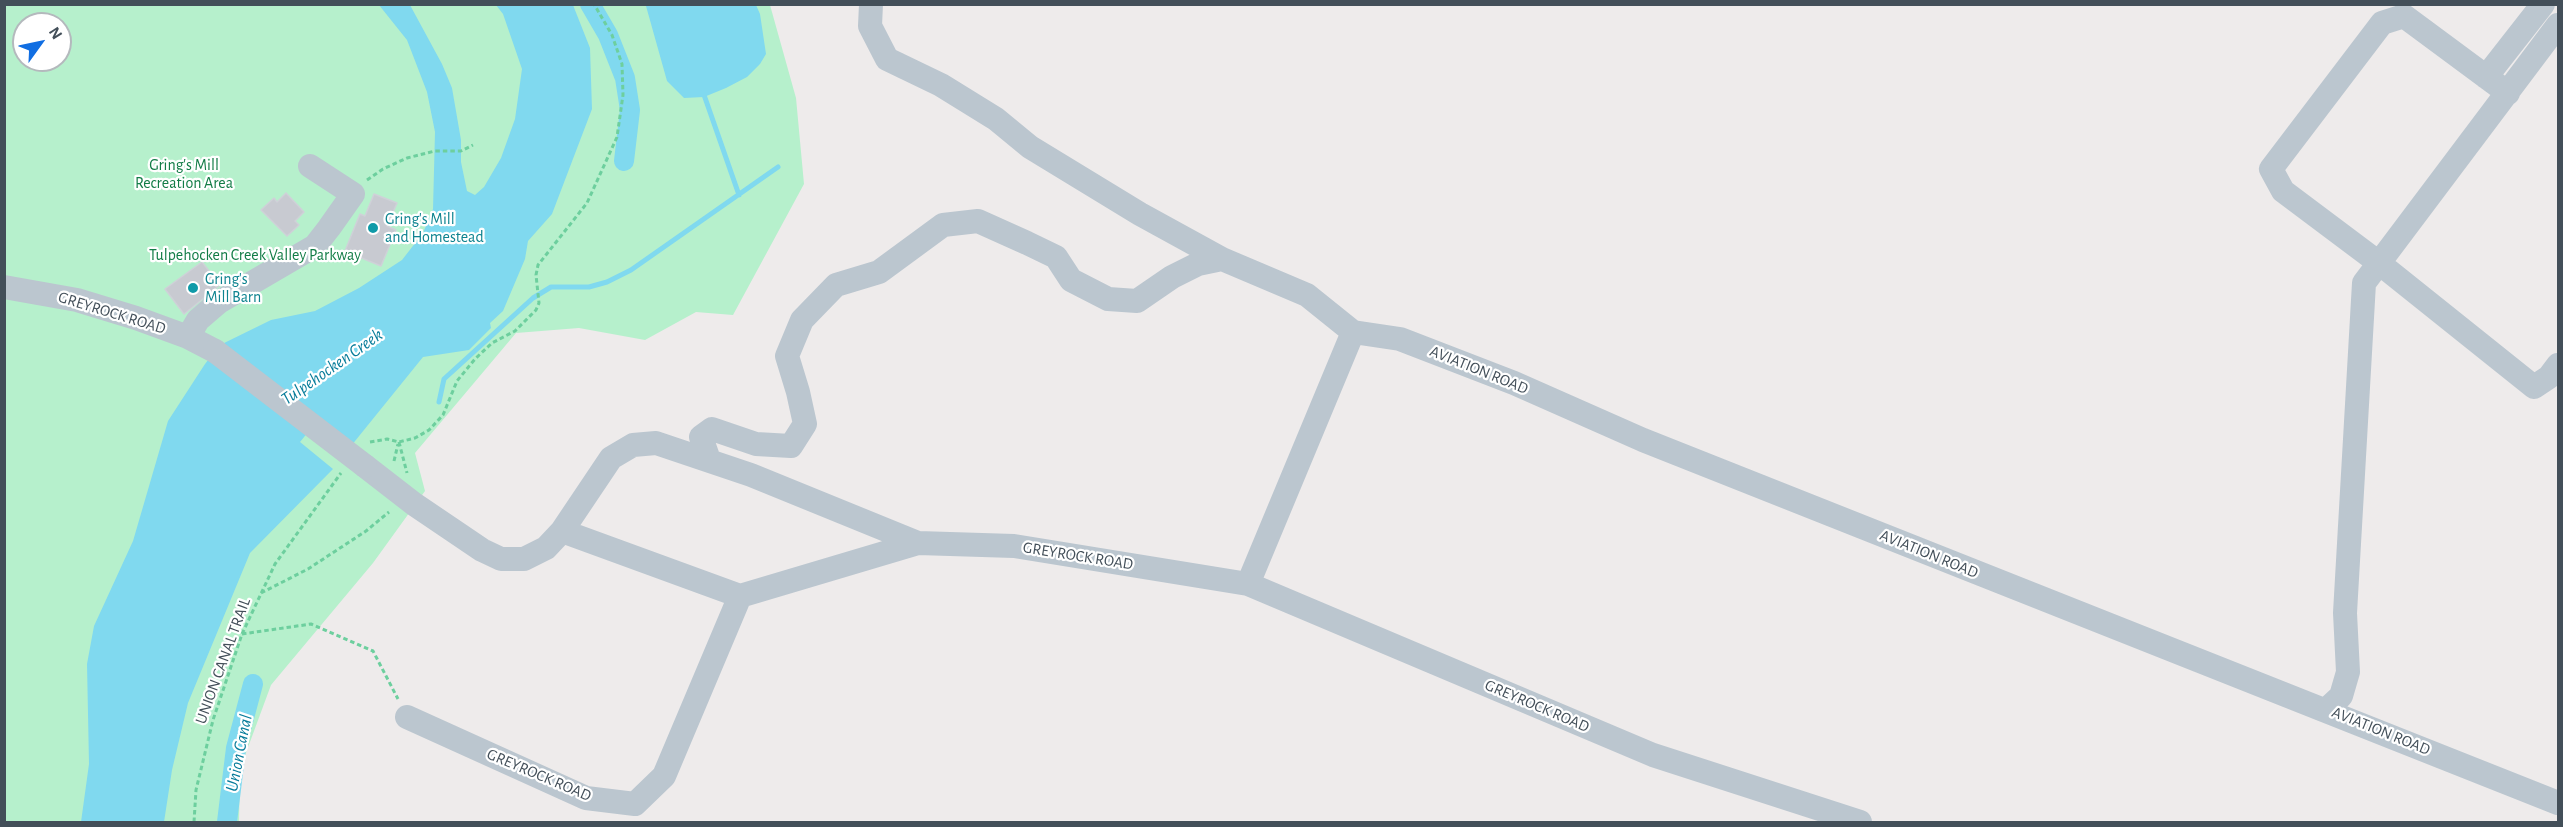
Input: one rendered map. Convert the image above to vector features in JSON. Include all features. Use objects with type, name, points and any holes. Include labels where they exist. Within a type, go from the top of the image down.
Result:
[{"type":"street","points":[[870,4],[870,26],[887,59],[941,85],[996,119],[1030,147],[1101,192],[1222,259],[1307,295],[1353,332],[1248,584]]},
{"type":"street","points":[[2486,77],[2543,4]]},
{"type":"street","points":[[2508,93],[2404,16],[2382,23],[2271,170],[2283,191],[2379,263],[2534,387],[2549,377],[2559,365]]},
{"type":"street","points":[[2327,709],[2341,696],[2348,672],[2345,613],[2364,283],[2559,25]]},
{"type":"street","points":[[188,337],[198,320],[219,302],[315,246],[353,194],[310,166]]},
{"type":"street","points":[[709,459],[701,437],[711,429],[756,444],[790,446],[805,424],[787,356],[802,320],[836,285],[879,272],[943,225],[978,222],[1027,243],[1056,257],[1071,280],[1108,299],[1137,301],[1172,277],[1198,264],[1222,259]]},
{"type":"street","name":"GREYROCK ROAD","points":[[4,287],[77,300],[188,337],[215,351],[414,504],[482,550],[501,559],[524,559],[546,548],[561,531],[611,458],[633,445],[656,443],[709,459],[918,543]]},
{"type":"street","name":"AVIATION ROAD","points":[[1353,332],[1400,339],[1503,379],[1643,440],[2559,802]]},
{"type":"street","points":[[561,531],[740,596]]},
{"type":"street","name":"GREYROCK ROAD","points":[[407,717],[586,798],[634,804],[664,776],[740,596],[918,543],[1014,546],[1248,584],[1653,755],[1860,822]]},
{"type":"path","points":[[358,460],[387,439],[399,442],[415,438],[429,430],[443,415],[457,381],[475,358],[492,343],[515,331],[533,315],[539,303],[538,266],[587,203],[617,137],[623,95],[622,64],[612,35],[594,4]]},
{"type":"path","points":[[353,194],[368,179],[383,169],[407,158],[435,151],[461,151],[473,145]]},
{"type":"path","name":"UNION CANAL TRAIL","points":[[194,822],[196,790],[213,720],[242,634],[260,593],[275,564],[358,460]]},
{"type":"path","points":[[260,593],[308,569],[366,531],[389,512],[404,495]]},
{"type":"path","points":[[242,634],[311,624],[373,651],[407,717]]},
{"type":"green space","name":"Tulpehocken Creek Valley Parkway","points":[[5,5],[770,5],[796,98],[804,184],[733,315],[696,312],[645,340],[579,328],[516,333],[415,453],[425,491],[373,563],[271,685],[240,769],[239,822],[5,822]]},
{"type":"water","name":"Tulpehocken Creek","points":[[379,5],[410,5],[442,64],[452,88],[467,191],[475,195],[484,187],[501,158],[515,119],[522,69],[503,14],[496,5],[573,5],[590,48],[592,109],[552,214],[528,241],[525,259],[503,311],[490,323],[491,328],[469,350],[423,357],[351,446],[318,420],[300,442],[333,469],[250,553],[188,703],[172,770],[164,822],[81,822],[89,764],[87,664],[94,626],[133,541],[168,421],[220,345],[271,320],[315,311],[359,288],[402,260],[423,233],[433,209],[435,132],[427,92],[407,40]]},
{"type":"water","points":[[756,5],[760,14],[766,54],[747,77],[704,97],[684,98],[667,81],[646,6]]},
{"type":"building","points":[[286,193],[304,212],[295,221],[299,225],[287,236],[261,210],[274,198],[277,202]]},
{"type":"building","name":"Gring's Mill and Homestead","points":[[374,194],[397,203],[387,226],[396,230],[381,266],[345,251],[360,214],[365,216]]},
{"type":"building","name":"Gring's Mill Barn","points":[[202,262],[220,285],[184,314],[165,289]]},
{"type":"waterway","name":"Union Canal","points":[[590,4],[608,35],[625,78],[630,110],[624,161]]},
{"type":"waterway","points":[[703,92],[739,195]]},
{"type":"waterway","points":[[439,402],[444,379],[533,298],[551,287],[589,287],[607,282],[631,270],[778,167]]},
{"type":"waterway","name":"Union Canal","points":[[227,822],[236,748],[253,684]]},
{"type":"place","name":"Gring's Mill and Homestead","points":[[373,228]]},
{"type":"place","name":"Gring's Mill Barn","points":[[193,288]]},
{"type":"park label","name":"Gring's Mill Recreation Area","points":[[184,174]]}]
